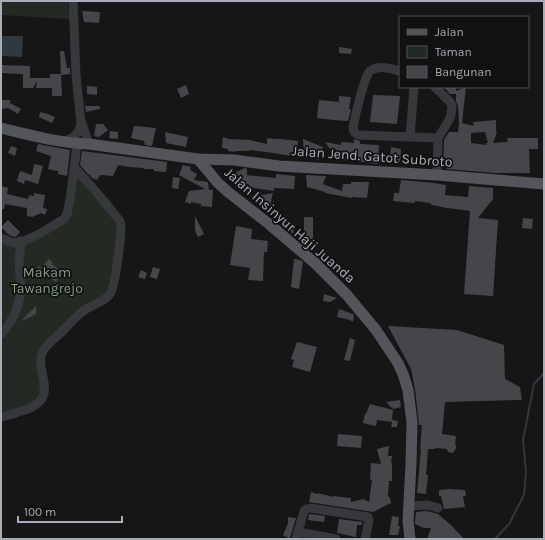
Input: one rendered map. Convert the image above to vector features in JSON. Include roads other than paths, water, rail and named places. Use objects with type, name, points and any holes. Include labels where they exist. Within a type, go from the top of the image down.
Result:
[{"type":"main road","name":"Jalan Jend. Gatot Subroto","points":[[1,128],[63,142],[89,144],[198,159],[234,160],[279,166],[437,175],[544,184]]},
{"type":"main road","name":"Jalan Insinyur Haji Juanda","points":[[198,159],[218,183],[316,264],[347,295],[376,330],[398,363],[408,390],[412,422],[408,506],[410,539]]},
{"type":"street","points":[[63,142],[71,140],[78,133],[80,127],[73,1]]},
{"type":"street","points":[[399,71],[378,68],[368,73],[361,94],[353,130],[354,132],[358,135],[438,138]]},
{"type":"street","points":[[410,137],[414,88]]},
{"type":"street","points":[[436,88],[452,106],[449,120],[438,138],[437,175]]},
{"type":"street","points":[[80,117],[89,144]]},
{"type":"street","points":[[1,238],[13,242],[30,239],[58,223],[65,217],[70,200],[77,144]]},
{"type":"street","points":[[1,417],[37,405],[43,396],[44,390],[41,362],[42,354],[45,348],[83,311],[106,298],[113,290],[117,268],[121,225],[120,221],[75,168]]},
{"type":"street","points":[[1,334],[10,324],[17,305],[21,285],[19,263],[21,241]]},
{"type":"street","points":[[408,506],[423,505],[438,508]]},
{"type":"street","points":[[336,539],[297,536],[306,509],[310,508],[367,517],[369,520],[365,539]]},
{"type":"waterway","points":[[495,539],[509,524],[524,495],[526,472],[523,440],[534,384],[543,374],[544,375]]},
{"type":"park label","name":"Makam Tawangrejo","points":[[47,280]]}]
